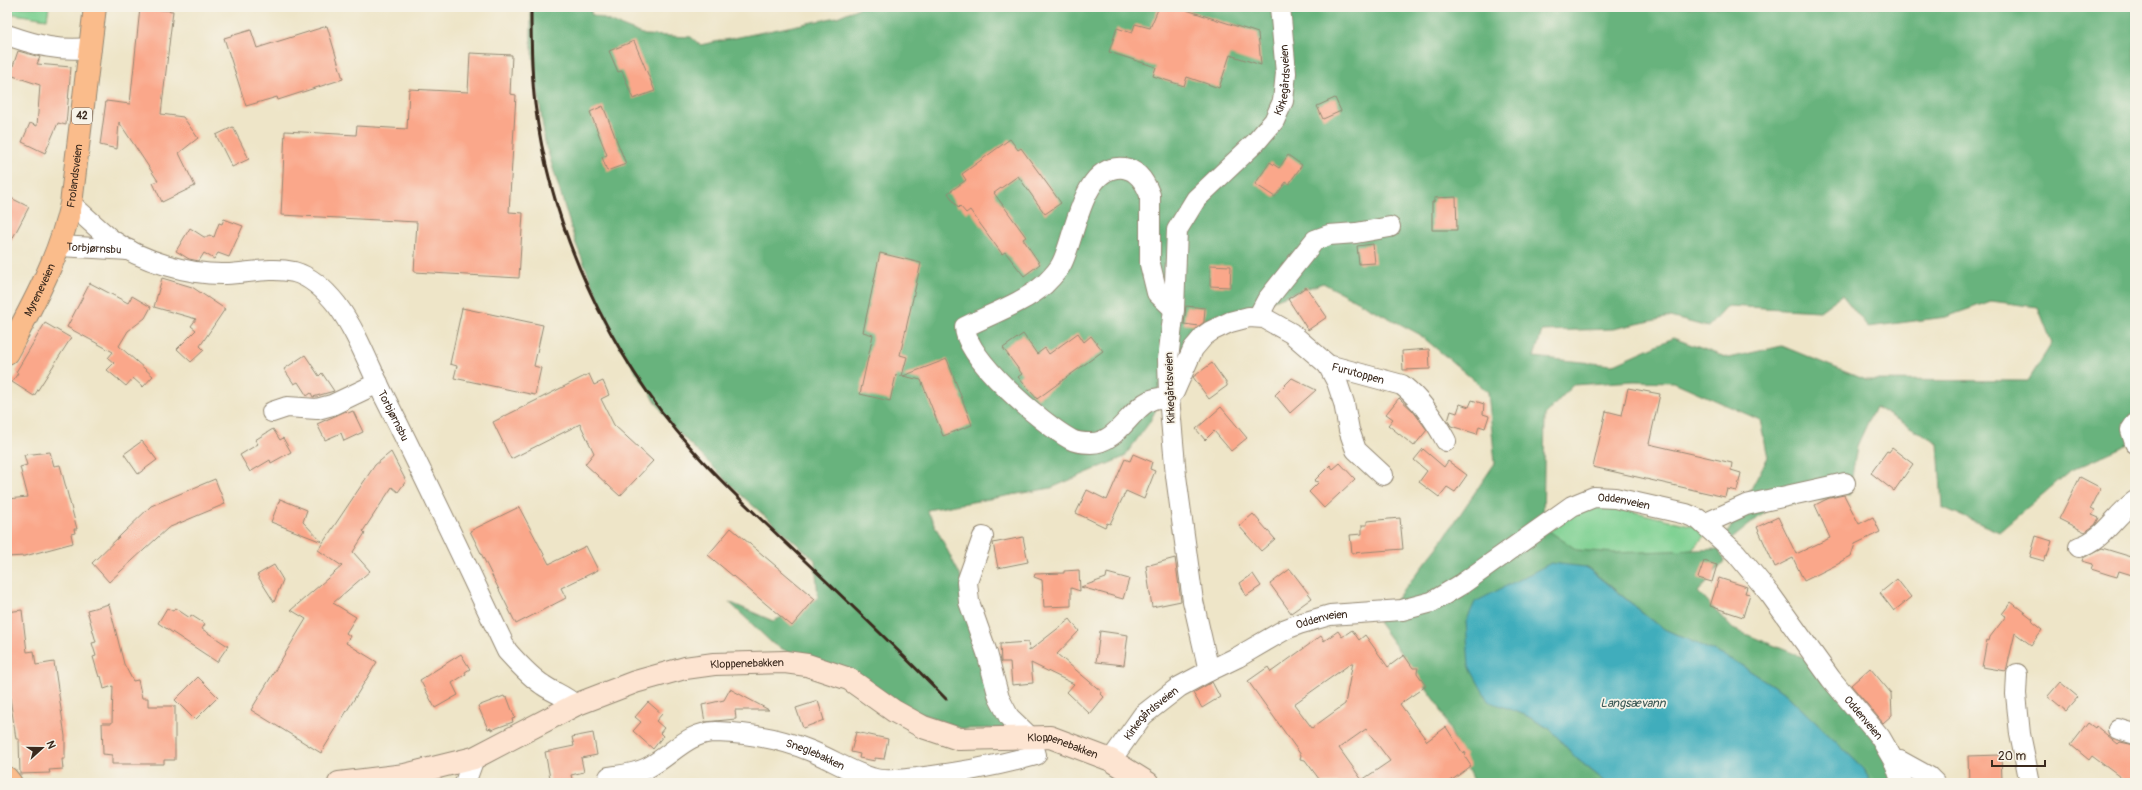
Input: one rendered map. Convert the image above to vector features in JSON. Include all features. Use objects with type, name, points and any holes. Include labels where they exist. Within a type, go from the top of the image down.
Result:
[{"type":"main road","name":"Frolandsveien","points":[[66,225],[71,204],[95,7]]},
{"type":"main road","name":"Myreneveien","points":[[7,353],[47,276],[60,246],[66,225]]},
{"type":"main road","name":"Kloppenebakken","points":[[339,783],[405,775],[474,758],[575,705],[634,682],[685,668],[714,664],[784,662],[807,665],[849,679],[894,711],[923,727],[960,739],[1050,737],[1111,760],[1148,783]]},
{"type":"main road","points":[[7,778],[10,783]]},
{"type":"street","name":"Kirkegårdsveien","points":[[1111,760],[1143,715],[1179,687],[1209,671],[1193,601],[1176,476],[1169,397],[1168,359],[1174,309],[1176,237],[1177,230],[1184,216],[1196,199],[1261,137],[1274,121],[1282,101],[1286,73],[1280,7]]},
{"type":"street","points":[[7,35],[45,48],[60,50],[90,48]]},
{"type":"street","points":[[1174,309],[1157,293],[1150,264],[1150,195],[1146,184],[1137,173],[1128,168],[1119,168],[1104,172],[1094,180],[1086,193],[1062,264],[1045,284],[1026,297],[965,327],[965,336],[985,366],[1002,384],[1047,423],[1072,440],[1092,443],[1103,440],[1112,435],[1149,401],[1169,397],[1174,392],[1193,349],[1204,336],[1230,322],[1249,317],[1258,317],[1267,300],[1315,240],[1329,235],[1356,233],[1390,227]]},
{"type":"street","name":"Torbjørnsbu","points":[[71,204],[113,240],[129,250],[180,270],[225,274],[264,270],[294,272],[310,279],[322,288],[338,306],[357,338],[433,492],[507,651],[523,670],[544,686],[565,696],[575,705]]},
{"type":"street","name":"Torbjørnsbu","points":[[60,246],[129,250]]},
{"type":"street","name":"Furutoppen","points":[[1258,317],[1290,333],[1328,365],[1402,385],[1411,392],[1435,421],[1446,441]]},
{"type":"street","points":[[1328,365],[1337,382],[1344,403],[1349,430],[1356,450],[1383,475]]},
{"type":"street","points":[[272,412],[287,407],[317,409],[332,405],[378,383]]},
{"type":"street","points":[[2135,424],[2131,430],[2135,443]]},
{"type":"street","points":[[1704,524],[1746,505],[1845,483]]},
{"type":"street","name":"Oddenveien","points":[[1209,671],[1238,657],[1286,629],[1299,624],[1330,615],[1402,610],[1432,602],[1462,584],[1572,506],[1594,497],[1615,498],[1686,514],[1698,519],[1736,553],[1770,594],[1831,679],[1880,737],[1895,763],[1902,783]]},
{"type":"street","points":[[2079,547],[2098,539],[2127,506],[2135,500]]},
{"type":"street","points":[[983,537],[967,582],[969,602],[987,654],[999,698],[1009,717],[1031,738]]},
{"type":"street","points":[[2017,674],[2016,694],[2020,734],[2030,783]]},
{"type":"street","name":"Sneglebakken","points":[[610,777],[631,775],[649,767],[680,744],[697,735],[714,732],[757,734],[777,739],[872,779],[889,781],[952,774],[997,766],[1036,754],[1031,738]]},
{"type":"street","points":[[464,783],[474,758]]},
{"type":"street","points":[[1895,763],[1900,761],[1930,777],[1935,783]]},
{"type":"green space","points":[[7,7],[49,7],[47,19],[7,13]]},
{"type":"green space","points":[[531,7],[591,7],[591,14],[645,35],[691,37],[700,45],[837,17],[861,7],[2135,7],[2135,437],[2122,447],[2071,470],[1999,532],[1942,507],[1938,443],[1875,407],[1857,446],[1849,495],[1773,506],[1719,549],[1724,562],[1698,592],[1733,629],[1830,668],[1906,783],[1871,783],[1864,769],[1786,694],[1733,660],[1662,628],[1587,567],[1525,715],[1550,729],[1576,758],[1607,783],[1474,783],[1438,704],[1378,622],[1437,548],[1495,463],[1488,392],[1419,334],[1323,283],[1273,300],[1179,350],[1179,386],[1161,400],[1149,423],[1124,457],[1051,488],[927,510],[964,583],[1010,728],[963,729],[866,693],[773,644],[729,602],[773,621],[776,620],[818,598],[815,560],[741,495],[671,425],[615,339],[576,244],[545,142],[531,42]],"holes":[[[1842,295],[1868,327],[1946,317],[1991,301],[2038,307],[2052,343],[2028,381],[1865,380],[1782,346],[1728,358],[1673,338],[1612,365],[1534,357],[1542,331],[1613,329],[1670,317],[1708,327],[1727,306],[1820,311]],[[1634,381],[1674,382],[1760,420],[1768,457],[1719,549],[1615,553],[1577,550],[1543,527],[1545,415],[1573,385]]]},
{"type":"green space","points":[[1602,504],[1694,526],[1705,535],[1651,597],[1517,554],[1580,510]]},
{"type":"water","name":"Langsævann","points":[[1551,563],[1586,567],[1662,628],[1733,660],[1786,694],[1864,769],[1871,783],[1607,783],[1576,758],[1550,729],[1525,715],[1488,701],[1469,666],[1466,622],[1475,602]]},
{"type":"building","points":[[1159,7],[1177,7],[1258,33],[1261,65],[1230,55],[1219,88],[1187,77],[1184,86],[1153,76],[1156,67],[1109,52],[1117,28],[1132,33],[1135,24],[1150,28]]},
{"type":"building","points":[[140,8],[173,11],[161,114],[183,117],[198,138],[179,153],[195,186],[162,202],[153,183],[158,181],[119,122],[117,149],[100,145],[106,101],[130,104]]},
{"type":"building","points":[[327,26],[343,79],[278,100],[277,97],[246,106],[224,38],[251,30],[257,48]]},
{"type":"building","points":[[634,41],[655,91],[633,99],[622,71],[618,72],[609,51]]},
{"type":"building","points":[[18,51],[40,57],[37,64],[71,67],[66,125],[58,123],[45,153],[22,142],[30,123],[37,126],[40,85],[10,75]]},
{"type":"building","points":[[470,53],[512,55],[510,94],[516,95],[509,212],[523,213],[519,278],[414,272],[417,222],[281,215],[285,131],[356,135],[357,126],[407,129],[409,89],[468,92]]},
{"type":"building","points":[[1335,98],[1341,111],[1323,119],[1317,106]]},
{"type":"building","points":[[603,106],[626,164],[607,171],[602,157],[607,155],[590,112]]},
{"type":"building","points":[[233,127],[249,159],[232,167],[216,135]]},
{"type":"building","points":[[1010,139],[1018,150],[1021,148],[1061,203],[1045,214],[1018,176],[994,193],[1026,237],[1023,239],[1040,264],[1024,276],[1005,252],[1002,254],[970,210],[966,213],[960,206],[958,208],[948,193],[966,180],[962,174]]},
{"type":"building","points":[[1288,155],[1302,165],[1289,184],[1286,182],[1275,197],[1255,184],[1270,162],[1279,168]]},
{"type":"building","points":[[7,196],[29,207],[7,249]]},
{"type":"building","points":[[1456,197],[1457,230],[1432,230],[1432,202],[1434,202],[1434,198]]},
{"type":"building","points":[[224,219],[243,226],[229,257],[218,253],[214,259],[204,253],[199,261],[189,259],[176,251],[190,228],[204,237],[208,237],[209,235],[214,237],[219,223],[222,224]]},
{"type":"building","points":[[1373,244],[1375,263],[1359,264],[1357,246]]},
{"type":"building","points":[[880,253],[921,263],[900,355],[907,357],[902,376],[896,375],[890,401],[860,394],[873,335],[863,332]]},
{"type":"building","points":[[1210,265],[1231,266],[1230,287],[1210,286]]},
{"type":"building","points":[[162,278],[192,287],[225,309],[200,346],[204,350],[191,362],[177,349],[196,330],[191,326],[196,319],[154,307]]},
{"type":"building","points":[[90,283],[128,303],[132,296],[151,307],[145,318],[128,331],[119,346],[153,376],[143,387],[133,378],[126,386],[107,370],[114,363],[108,358],[113,352],[67,327]]},
{"type":"building","points":[[1306,287],[1327,317],[1308,330],[1288,299]]},
{"type":"building","points":[[1186,306],[1205,308],[1204,322],[1199,326],[1184,324]]},
{"type":"building","points":[[462,308],[543,325],[534,366],[541,368],[535,395],[454,378],[457,366],[450,364]]},
{"type":"building","points":[[45,323],[71,338],[34,396],[12,382],[18,373],[16,372]]},
{"type":"building","points":[[1078,333],[1084,342],[1091,336],[1103,351],[1037,399],[1018,377],[1022,374],[1003,348],[1023,334],[1037,354],[1045,348],[1049,354]]},
{"type":"building","points":[[1429,349],[1430,369],[1403,370],[1402,351]]},
{"type":"building","points":[[305,355],[319,376],[322,373],[334,391],[313,397],[311,393],[307,396],[298,382],[294,384],[284,369]]},
{"type":"building","points":[[947,359],[972,425],[943,436],[921,380],[903,376]]},
{"type":"building","points":[[1212,363],[1227,386],[1209,399],[1193,377]]},
{"type":"building","points":[[589,374],[594,385],[603,381],[609,395],[601,399],[614,425],[653,461],[620,496],[585,464],[594,453],[580,424],[511,459],[493,422]]},
{"type":"building","points":[[1292,378],[1316,390],[1290,413],[1275,395]]},
{"type":"building","points":[[1628,388],[1660,394],[1649,444],[1732,463],[1731,470],[1741,473],[1737,491],[1727,489],[1725,497],[1593,467],[1606,411],[1622,415]]},
{"type":"building","points":[[1399,398],[1413,411],[1427,430],[1414,446],[1388,425],[1393,419],[1386,414]]},
{"type":"building","points":[[1472,400],[1484,404],[1483,414],[1489,416],[1485,428],[1479,426],[1477,434],[1451,426],[1448,421],[1451,411],[1457,413],[1460,404],[1469,407]]},
{"type":"building","points":[[1221,407],[1247,438],[1231,451],[1214,431],[1205,440],[1196,429]]},
{"type":"building","points":[[346,411],[348,413],[353,411],[363,432],[344,441],[341,433],[325,440],[317,424]]},
{"type":"building","points":[[273,429],[280,440],[283,438],[291,452],[271,463],[270,460],[250,472],[240,455],[258,444],[255,440]]},
{"type":"building","points":[[142,441],[157,460],[138,474],[124,454]]},
{"type":"building","points":[[1892,448],[1913,464],[1894,491],[1871,473],[1887,451],[1889,452]]},
{"type":"building","points":[[1423,449],[1444,467],[1448,461],[1467,475],[1455,492],[1447,487],[1439,497],[1419,482],[1427,471],[1414,460]]},
{"type":"building","points":[[50,452],[54,466],[60,465],[77,529],[74,529],[75,533],[71,534],[73,543],[25,556],[7,557],[7,499],[28,497],[20,467],[27,465],[24,455]]},
{"type":"building","points":[[391,452],[406,481],[398,492],[392,487],[363,531],[365,533],[353,552],[370,571],[333,603],[356,617],[346,633],[350,636],[346,643],[377,662],[321,753],[251,710],[306,619],[291,610],[342,566],[318,550],[375,465]]},
{"type":"building","points":[[1133,454],[1152,462],[1150,469],[1155,471],[1144,499],[1126,491],[1110,524],[1107,523],[1105,527],[1076,513],[1087,490],[1107,500],[1125,459],[1130,461]]},
{"type":"building","points":[[1340,463],[1355,479],[1324,508],[1309,492],[1319,482],[1314,481],[1330,465],[1333,469]]},
{"type":"building","points":[[2080,477],[2101,488],[2091,508],[2095,510],[2092,515],[2099,518],[2095,525],[2085,532],[2059,519]]},
{"type":"building","points":[[215,479],[225,504],[168,528],[109,582],[92,563],[151,506]]},
{"type":"building","points":[[1844,495],[1859,524],[1873,517],[1880,532],[1855,544],[1851,556],[1804,581],[1793,558],[1775,567],[1757,527],[1778,517],[1796,554],[1830,538],[1815,505],[1829,498]]},
{"type":"building","points":[[280,499],[307,510],[303,522],[322,542],[271,522]]},
{"type":"building","points":[[519,507],[549,564],[586,546],[598,570],[561,588],[566,598],[516,624],[470,531]]},
{"type":"building","points":[[1253,514],[1275,539],[1261,551],[1239,526]]},
{"type":"building","points":[[1400,518],[1403,549],[1352,553],[1350,535],[1362,534],[1362,525],[1367,525],[1367,521]]},
{"type":"building","points":[[731,528],[815,599],[792,626],[708,555]]},
{"type":"building","points":[[2036,536],[2052,541],[2047,557],[2045,556],[2044,561],[2030,557]]},
{"type":"building","points":[[1023,537],[1028,562],[998,568],[993,543]]},
{"type":"building","points":[[2102,548],[2135,558],[2132,575],[2119,571],[2117,577],[2091,569],[2093,564],[2082,561],[2083,558]]},
{"type":"building","points":[[1175,558],[1181,601],[1152,607],[1146,566]]},
{"type":"building","points":[[1704,561],[1717,565],[1712,582],[1698,578]]},
{"type":"building","points":[[274,565],[283,580],[274,602],[257,575]]},
{"type":"building","points":[[1290,569],[1312,598],[1291,613],[1270,584]]},
{"type":"building","points":[[1079,570],[1080,591],[1071,588],[1071,606],[1044,607],[1042,580],[1034,577],[1035,574],[1064,573],[1064,571]]},
{"type":"building","points":[[1107,573],[1129,579],[1123,599],[1081,587],[1106,578]]},
{"type":"building","points":[[1253,574],[1261,586],[1246,596],[1240,583]]},
{"type":"building","points":[[1719,578],[1747,587],[1745,593],[1750,594],[1743,617],[1710,606]]},
{"type":"building","points":[[1897,579],[1911,597],[1894,611],[1880,593]]},
{"type":"building","points":[[2011,602],[2033,619],[2032,622],[2042,630],[2031,645],[2015,633],[2006,671],[1982,667],[1987,640],[1989,641],[1990,637],[2006,616],[2002,614]]},
{"type":"building","points":[[109,604],[124,664],[133,681],[138,680],[142,698],[148,698],[148,706],[175,706],[175,760],[164,760],[164,764],[112,764],[112,755],[103,754],[102,723],[112,723],[113,686],[104,689],[101,676],[99,677],[93,657],[96,656],[92,643],[96,642],[87,610]]},
{"type":"building","points":[[167,608],[173,611],[175,608],[190,618],[191,615],[205,624],[202,629],[228,646],[217,662],[158,623]]},
{"type":"building","points":[[22,610],[27,652],[34,651],[36,665],[54,662],[65,736],[65,759],[62,759],[63,769],[49,770],[50,773],[20,774],[19,739],[16,739],[7,677],[7,612]]},
{"type":"building","points":[[1070,619],[1079,631],[1057,654],[1102,692],[1101,694],[1104,697],[1090,714],[1067,692],[1074,684],[1031,663],[1033,683],[1012,685],[1010,662],[1001,662],[1000,644],[1028,642],[1029,651]]},
{"type":"building","points":[[1352,630],[1359,640],[1365,635],[1388,667],[1404,655],[1413,668],[1418,668],[1417,673],[1426,686],[1400,704],[1427,741],[1446,727],[1462,752],[1466,753],[1465,757],[1471,766],[1448,783],[1322,783],[1305,760],[1300,759],[1301,755],[1248,681],[1268,667],[1271,672],[1321,636],[1324,641],[1338,631],[1342,637]],"holes":[[[1353,662],[1345,704],[1312,728],[1294,704]],[[1366,729],[1390,761],[1362,780],[1339,748]]]},
{"type":"building","points":[[1100,631],[1128,635],[1124,665],[1096,662]]},
{"type":"building","points":[[461,654],[470,669],[465,672],[466,674],[452,683],[458,695],[435,708],[420,680]]},
{"type":"building","points":[[1870,668],[1891,693],[1892,715],[1883,723],[1851,685]]},
{"type":"building","points":[[198,677],[218,697],[195,720],[175,700]]},
{"type":"building","points":[[1212,682],[1220,697],[1202,708],[1193,693]]},
{"type":"building","points":[[2060,682],[2078,697],[2066,711],[2048,696]]},
{"type":"building","points":[[730,689],[769,710],[735,710],[736,719],[705,722],[702,705],[724,700]]},
{"type":"building","points":[[504,696],[505,698],[507,697],[515,718],[512,719],[513,722],[491,730],[491,728],[488,729],[478,706]]},
{"type":"building","points":[[818,701],[824,720],[803,728],[796,708]]},
{"type":"building","points":[[648,702],[662,714],[656,721],[664,728],[660,733],[663,736],[653,749],[633,731],[641,722],[635,717]]},
{"type":"building","points":[[2088,723],[2095,728],[2096,726],[2118,744],[2120,742],[2135,745],[2135,783],[2128,783],[2092,756],[2089,760],[2071,745]]},
{"type":"building","points":[[856,732],[888,739],[884,759],[875,758],[875,761],[859,758],[860,754],[851,752]]},
{"type":"building","points":[[593,733],[597,755],[581,758],[584,772],[571,775],[573,783],[551,783],[545,752],[574,746],[572,737]]},
{"type":"building","points":[[2001,755],[2002,781],[1969,783],[1968,756]]},
{"type":"railway","points":[[531,7],[532,68],[535,104],[543,151],[554,197],[570,243],[588,287],[609,330],[634,372],[661,411],[691,448],[714,473],[737,497],[867,620],[946,699]]}]
